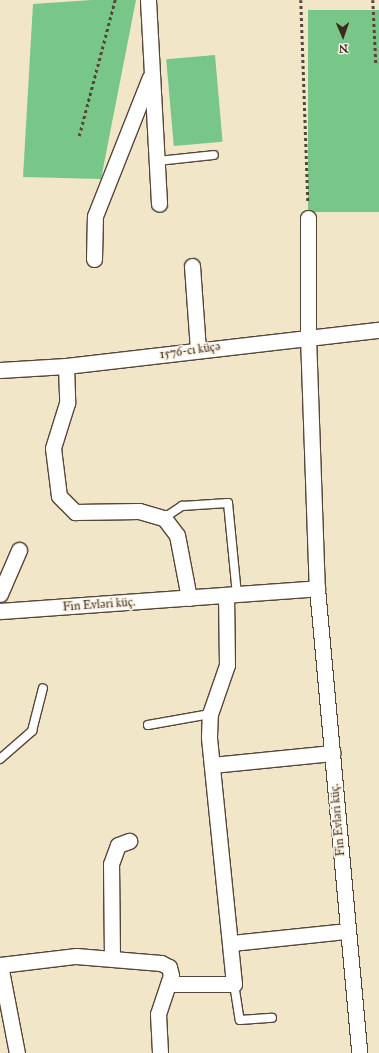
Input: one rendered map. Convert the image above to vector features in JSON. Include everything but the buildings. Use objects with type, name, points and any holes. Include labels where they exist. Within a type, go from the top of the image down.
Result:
[{"type":"street","points":[[148,0],[159,204]]},
{"type":"street","points":[[94,259],[95,216],[152,72]]},
{"type":"street","name":"Fin Evləri küç.","points":[[308,218],[308,336],[317,588],[359,1053]]},
{"type":"street","points":[[192,266],[198,349]]},
{"type":"street","name":"1576-cı küçə","points":[[0,370],[66,366],[308,336],[379,330]]},
{"type":"street","points":[[66,366],[67,403],[53,448],[59,496],[75,512],[139,511],[164,518],[177,536],[189,598]]},
{"type":"street","points":[[0,594],[19,550]]},
{"type":"street","name":"Fin Evləri küç.","points":[[0,611],[317,588]]},
{"type":"street","points":[[170,984],[234,984],[232,943],[212,765],[210,714],[226,675],[231,594]]},
{"type":"street","points":[[212,765],[332,753]]},
{"type":"street","points":[[112,957],[111,864],[118,845],[129,841]]},
{"type":"street","points":[[232,943],[347,931]]},
{"type":"street","points":[[17,1053],[0,965],[53,956],[112,957],[161,962],[169,967],[170,984],[158,1014],[160,1053]]},
{"type":"lane","points":[[157,161],[214,155]]},
{"type":"lane","points":[[164,518],[182,506],[228,503],[231,594]]},
{"type":"lane","points":[[0,759],[26,740],[32,731],[43,688]]},
{"type":"lane","points":[[148,724],[210,714]]},
{"type":"lane","points":[[234,984],[240,1020],[272,1018]]},
{"type":"path","points":[[79,136],[115,0]]},
{"type":"path","points":[[301,0],[308,218]]},
{"type":"path","points":[[373,0],[376,63]]},
{"type":"green space","points":[[92,0],[136,0],[101,179],[23,177],[33,4]]},
{"type":"green space","points":[[308,10],[379,10],[379,212],[308,212]]},
{"type":"green space","points":[[215,55],[223,142],[174,146],[166,59]]}]
